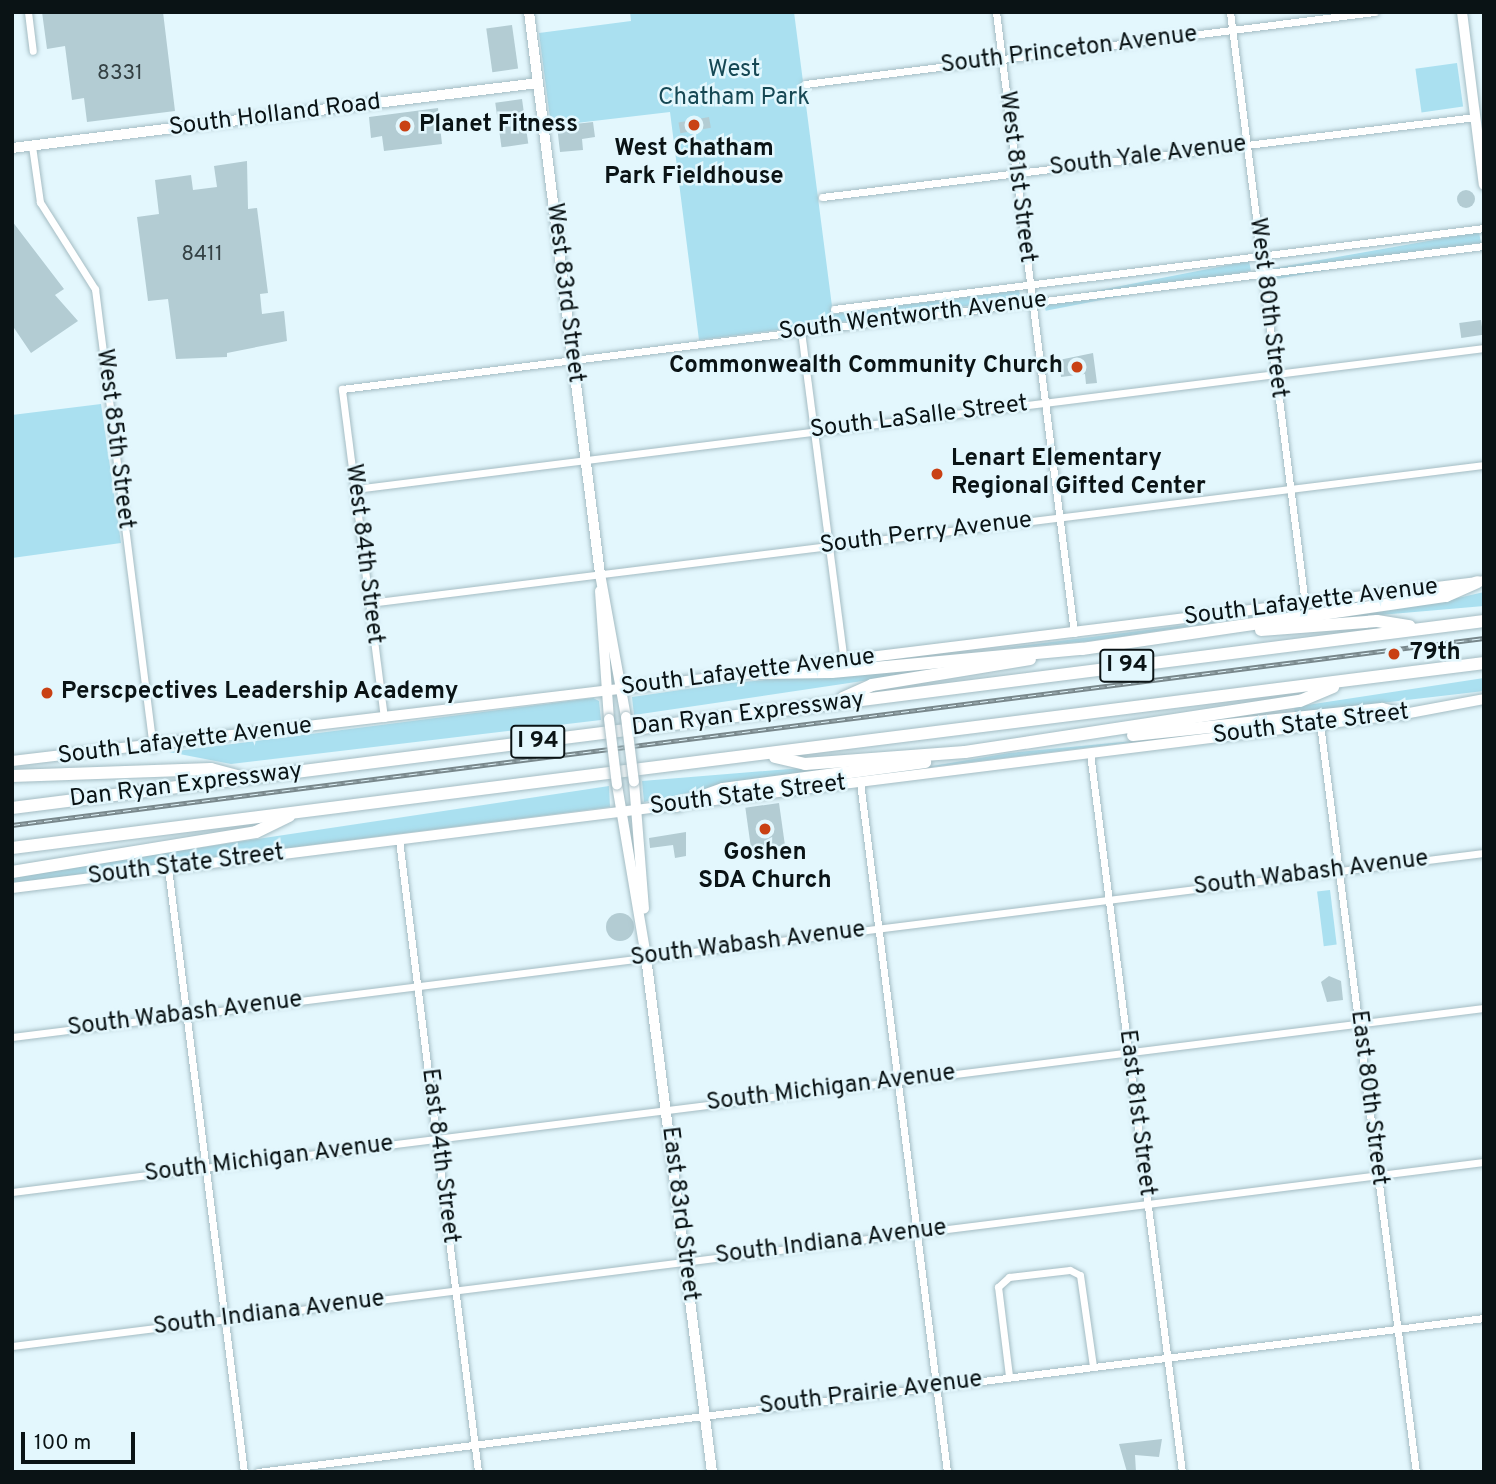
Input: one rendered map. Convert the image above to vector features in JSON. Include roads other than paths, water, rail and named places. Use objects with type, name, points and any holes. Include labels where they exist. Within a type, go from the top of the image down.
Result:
[{"type":"highway","points":[[829,704],[872,685],[1082,649],[1446,596],[1480,582]]},
{"type":"highway","points":[[1209,632],[1377,621],[1426,629]]},
{"type":"highway","name":"Dan Ryan Expressway","points":[[12,807],[1484,621]]},
{"type":"highway","points":[[756,673],[831,672],[1082,649]]},
{"type":"highway","name":"Dan Ryan Expressway","points":[[12,848],[1484,663]]},
{"type":"highway","points":[[1098,735],[1300,701],[1346,681]]},
{"type":"highway","points":[[676,806],[723,789],[965,752],[1098,735],[1382,709],[1404,714]]},
{"type":"highway","points":[[766,755],[805,764],[965,752]]},
{"type":"highway","points":[[12,776],[211,769],[248,778]]},
{"type":"highway","points":[[12,872],[256,832],[299,812]]},
{"type":"main road","name":"West 83rd Street","points":[[529,12],[600,574],[622,688],[638,810]]},
{"type":"main road","points":[[1462,12],[1484,185]]},
{"type":"main road","name":"South Holland Road","points":[[12,148],[538,83]]},
{"type":"main road","name":"West 83rd Street","points":[[600,574],[606,690],[621,812]]},
{"type":"main road","name":"South Lafayette Avenue","points":[[12,761],[153,748],[1480,582]]},
{"type":"main road","name":"South State Street","points":[[12,888],[1404,714],[1484,699]]},
{"type":"main road","name":"East 83rd Street","points":[[638,810],[646,957]]},
{"type":"main road","name":"East 83rd Street","points":[[621,812],[646,957],[712,1472]]},
{"type":"street","points":[[28,12],[33,51]]},
{"type":"street","name":"West 81st Street","points":[[996,12],[1074,634]]},
{"type":"street","name":"West 80th Street","points":[[1230,12],[1305,604]]},
{"type":"street","name":"South Princeton Avenue","points":[[805,85],[1374,12]]},
{"type":"street","name":"South Yale Avenue","points":[[822,197],[1475,117]]},
{"type":"street","name":"West 85th Street","points":[[32,146],[40,202],[95,289],[153,748]]},
{"type":"street","name":"South Wentworth Avenue","points":[[834,309],[1484,228]]},
{"type":"street","name":"South Wentworth Avenue","points":[[342,389],[1484,246]]},
{"type":"street","points":[[801,331],[844,661]]},
{"type":"street","name":"South LaSalle Street","points":[[355,489],[1484,348]]},
{"type":"street","name":"West 84th Street","points":[[342,389],[384,718]]},
{"type":"street","name":"South Perry Avenue","points":[[369,603],[1484,465]]},
{"type":"street","name":"East 80th Street","points":[[1320,724],[1416,1472]]},
{"type":"street","name":"East 81st Street","points":[[1090,753],[1181,1472]]},
{"type":"street","points":[[860,782],[947,1472]]},
{"type":"street","name":"East 84th Street","points":[[399,840],[478,1472]]},
{"type":"street","name":"South Wabash Avenue","points":[[12,1037],[1484,853]]},
{"type":"street","points":[[168,868],[244,1472]]},
{"type":"street","name":"South Michigan Avenue","points":[[12,1192],[1484,1008]]},
{"type":"street","name":"South Indiana Avenue","points":[[12,1346],[1484,1162]]},
{"type":"street","points":[[1009,1376],[999,1287],[1009,1277],[1078,1272],[1093,1366]]},
{"type":"street","name":"South Prairie Avenue","points":[[258,1472],[1484,1318]]},
{"type":"railway","points":[[12,825],[1484,638]]},
{"type":"place","name":"West Chatham Park Fieldhouse","points":[[694,125]]},
{"type":"place","name":"Planet Fitness","points":[[405,126]]},
{"type":"place","name":"Commonwealth Community Church","points":[[1077,367]]},
{"type":"place","name":"Lenart Elementary Regional Gifted Center","points":[[937,474]]},
{"type":"place","name":"79th","points":[[1394,654]]},
{"type":"place","name":"Perscpectives Leadership Academy","points":[[47,693]]},
{"type":"place","name":"Goshen SDA Church","points":[[765,829]]},
{"type":"park label","name":"West Chatham Park","points":[[734,85]]}]
